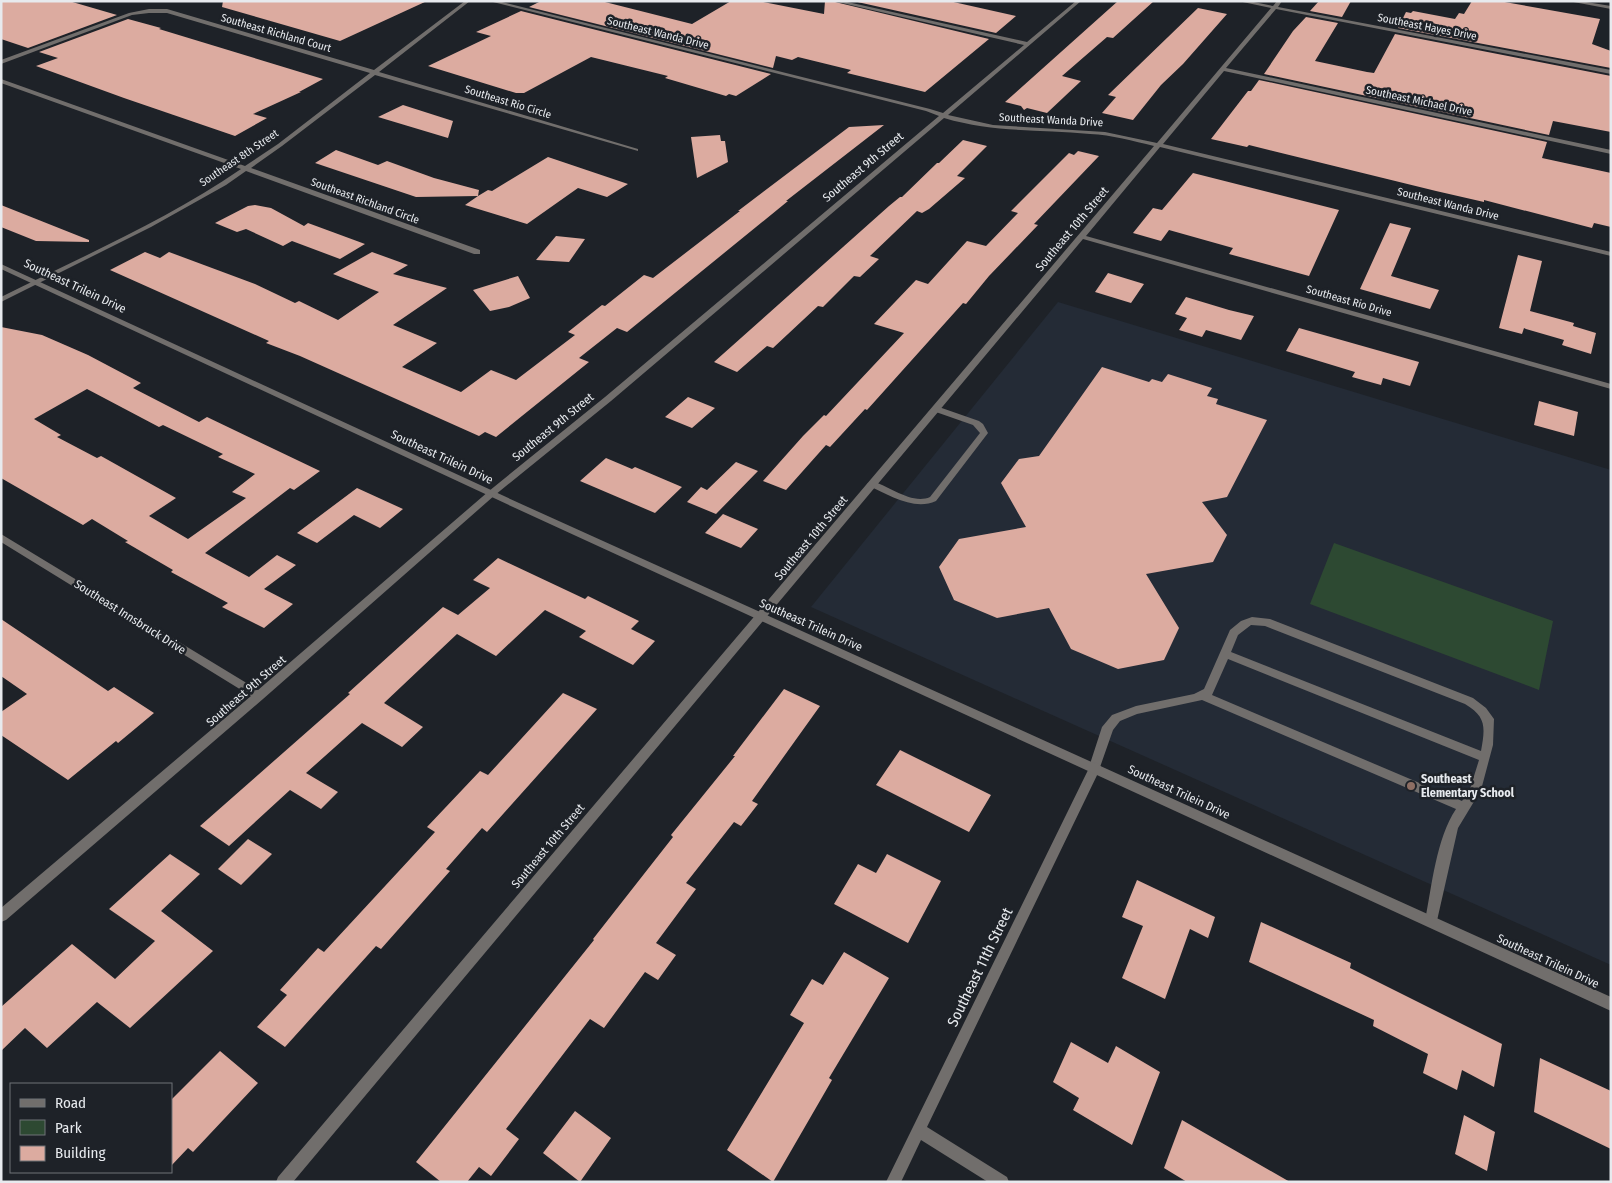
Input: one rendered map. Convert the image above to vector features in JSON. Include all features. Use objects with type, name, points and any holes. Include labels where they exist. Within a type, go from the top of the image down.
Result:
[{"type":"street","name":"Southeast 8th Street","points":[[1,300],[176,212],[245,169],[468,1]]},
{"type":"street","name":"Southeast Wanda Drive","points":[[491,1],[928,110],[943,116],[1000,128],[1102,132],[1611,254]]},
{"type":"street","points":[[835,1],[1029,44]]},
{"type":"street","name":"Southeast 9th Street","points":[[1,916],[259,696],[492,493],[608,399],[1079,1]]},
{"type":"street","name":"Southeast Hayes Drive","points":[[1240,1],[1277,5],[1611,72]]},
{"type":"street","points":[[1570,1],[1611,8]]},
{"type":"street","name":"Southeast 10th Street","points":[[283,1182],[1277,5]]},
{"type":"street","name":"Southeast Richland Court","points":[[1,62],[131,14],[161,10],[375,72]]},
{"type":"street","name":"Southeast Michael Drive","points":[[1223,69],[1611,152]]},
{"type":"street","name":"Southeast Rio Circle","points":[[375,72],[636,150]]},
{"type":"street","points":[[1,81],[245,169]]},
{"type":"street","name":"Southeast Richland Circle","points":[[245,169],[477,252]]},
{"type":"street","name":"Southeast Rio Drive","points":[[1082,237],[1611,387]]},
{"type":"street","name":"Southeast Trilein Drive","points":[[1,266],[492,493],[1611,1004]]},
{"type":"street","points":[[872,484],[920,503],[933,500],[984,434],[976,423],[936,409]]},
{"type":"street","name":"Southeast Innsbruck Drive","points":[[1,537],[259,696]]},
{"type":"street","points":[[1202,696],[1208,692],[1239,626],[1251,620],[1266,622],[1469,701],[1484,712],[1490,726],[1479,780],[1473,796],[1463,806],[1454,821],[1448,839],[1431,921]]},
{"type":"street","points":[[1225,654],[1484,757]]},
{"type":"street","points":[[1202,696],[1463,806]]},
{"type":"street","name":"Southeast 11th Street","points":[[894,1182],[1095,767],[1108,727],[1116,718],[1136,710],[1202,696]]},
{"type":"street","points":[[919,1130],[1002,1182]]},
{"type":"shaded area","name":"Southeast Elementary School","points":[[1058,302],[1611,470],[1611,965],[811,607]]},
{"type":"green space","points":[[1334,543],[1553,621],[1539,690],[1310,604]]},
{"type":"building","points":[[1,1],[69,1],[117,15],[28,48],[1,39]]},
{"type":"building","points":[[223,1],[427,1],[340,41],[222,7]]},
{"type":"building","points":[[541,1],[601,1],[692,24],[731,1],[758,1],[824,14],[825,1],[831,1],[989,39],[925,92],[847,73],[851,70],[798,57],[792,60],[776,56],[773,68],[529,7]]},
{"type":"building","points":[[853,1],[949,1],[1016,16],[996,33]]},
{"type":"building","points":[[1118,1],[1154,1],[1113,38],[1107,37],[1062,76],[1081,81],[1047,113],[1027,108],[1024,110],[1021,106],[1005,102]]},
{"type":"building","points":[[1319,1],[1351,1],[1342,17],[1310,11]]},
{"type":"building","points":[[1472,1],[1499,1],[1600,19],[1592,44],[1611,51],[1611,68],[1398,28],[1406,12],[1411,13],[1413,11],[1455,19],[1459,13],[1464,14]]},
{"type":"building","points":[[1198,8],[1227,14],[1183,64],[1161,85],[1133,120],[1102,113],[1116,97],[1108,95]]},
{"type":"building","points":[[521,11],[771,74],[736,96],[729,94],[726,96],[665,78],[668,76],[591,57],[524,93],[516,93],[428,66],[491,36],[476,32]]},
{"type":"building","points":[[1306,17],[1338,23],[1315,61],[1367,72],[1374,73],[1395,34],[1611,76],[1611,132],[1553,121],[1549,135],[1264,74],[1293,31]]},
{"type":"building","points":[[128,19],[323,79],[299,92],[301,92],[253,114],[267,118],[235,136],[36,66],[58,58],[39,52]]},
{"type":"building","points":[[1259,80],[1547,142],[1542,158],[1611,173],[1611,227],[1594,223],[1592,228],[1484,200],[1484,202],[1436,191],[1249,145],[1247,147],[1211,139],[1248,91],[1251,91]]},
{"type":"building","points":[[403,105],[453,121],[448,138],[378,117]]},
{"type":"building","points":[[884,125],[786,201],[788,201],[627,332],[617,328],[579,358],[589,362],[496,437],[485,432],[479,436],[300,356],[266,343],[269,341],[110,270],[145,252],[160,258],[169,252],[255,284],[295,303],[299,301],[338,320],[379,292],[333,274],[372,252],[408,265],[393,274],[447,288],[393,325],[437,343],[402,367],[461,392],[491,370],[516,380],[575,335],[568,332],[602,305],[605,306],[644,275],[653,278],[849,127]]},
{"type":"building","points":[[720,135],[721,141],[725,141],[728,162],[697,178],[691,137]]},
{"type":"building","points":[[963,140],[987,146],[957,176],[965,178],[929,209],[922,213],[917,211],[870,256],[879,259],[860,277],[854,276],[823,307],[818,306],[773,348],[767,346],[737,372],[714,362],[889,206],[902,197]]},
{"type":"building","points":[[336,150],[378,165],[387,161],[434,178],[479,190],[478,196],[416,197],[315,163]]},
{"type":"building","points":[[1078,151],[1099,156],[1034,224],[1038,225],[989,276],[966,304],[963,303],[867,410],[865,409],[830,447],[826,445],[786,490],[763,481],[803,436],[824,415],[826,416],[904,333],[874,324],[916,280],[928,284],[967,241],[986,246],[1018,213],[1011,211],[1069,153],[1074,155]]},
{"type":"building","points":[[548,157],[628,184],[607,197],[578,188],[527,224],[465,205],[488,190],[492,191]]},
{"type":"building","points":[[1193,173],[1339,210],[1309,276],[1229,254],[1233,248],[1169,230],[1161,241],[1133,233],[1153,208],[1162,210]]},
{"type":"building","points":[[1,205],[89,240],[89,242],[36,241],[1,227]]},
{"type":"building","points":[[255,205],[271,208],[304,226],[308,223],[365,244],[340,259],[292,241],[283,246],[246,229],[237,232],[215,223],[248,206]]},
{"type":"building","points":[[1390,223],[1411,228],[1391,276],[1439,290],[1430,309],[1360,289]]},
{"type":"building","points":[[556,236],[585,239],[569,262],[536,260]]},
{"type":"building","points":[[1518,255],[1542,261],[1530,311],[1574,323],[1573,326],[1596,333],[1591,354],[1562,345],[1564,340],[1524,328],[1522,334],[1499,328]]},
{"type":"building","points":[[1108,273],[1144,284],[1131,303],[1095,292]]},
{"type":"building","points":[[518,276],[530,298],[509,307],[490,311],[473,290]]},
{"type":"building","points":[[1186,297],[1254,316],[1241,340],[1206,330],[1202,337],[1179,330],[1187,318],[1175,314]]},
{"type":"building","points":[[1,327],[42,335],[88,355],[141,383],[133,388],[199,422],[207,417],[320,471],[294,490],[290,488],[205,553],[249,577],[277,555],[296,565],[264,589],[293,604],[264,628],[222,607],[228,603],[171,572],[173,570],[125,542],[128,541],[92,519],[83,525],[1,478]],"holes":[[[87,389],[159,427],[163,425],[223,454],[218,457],[255,474],[232,492],[246,498],[188,539],[149,516],[176,498],[101,456],[97,458],[57,437],[61,435],[34,419]]]},
{"type":"building","points":[[1299,328],[1419,362],[1410,386],[1383,378],[1381,385],[1352,377],[1355,372],[1286,351]]},
{"type":"building","points":[[1102,367],[1149,382],[1152,379],[1162,382],[1168,374],[1212,388],[1207,396],[1218,399],[1216,404],[1267,420],[1227,497],[1202,502],[1227,535],[1213,562],[1146,574],[1179,628],[1164,660],[1118,669],[1071,649],[1049,608],[997,618],[954,600],[939,567],[959,539],[1026,527],[1001,483],[1019,459],[1039,456]]},
{"type":"building","points":[[688,397],[715,408],[692,428],[665,417]]},
{"type":"building","points":[[1539,401],[1578,412],[1574,436],[1534,425]]},
{"type":"building","points":[[606,458],[632,469],[635,467],[682,487],[655,513],[580,481]]},
{"type":"building","points":[[736,462],[758,471],[716,514],[687,502],[701,487],[707,490]]},
{"type":"building","points":[[357,488],[403,509],[380,528],[354,515],[317,543],[297,533]]},
{"type":"building","points":[[723,514],[758,529],[741,548],[705,533]]},
{"type":"building","points":[[498,558],[585,599],[588,596],[639,621],[631,629],[655,641],[633,665],[579,637],[586,631],[545,610],[496,656],[457,634],[384,703],[423,727],[402,747],[362,723],[306,773],[338,792],[321,809],[290,790],[229,846],[200,826],[350,694],[348,693],[443,607],[458,615],[490,588],[473,580]]},
{"type":"building","points":[[1,619],[108,691],[114,687],[154,713],[118,743],[116,741],[68,780],[1,735],[1,712],[27,694],[1,676]]},
{"type":"building","points":[[784,689],[820,706],[752,801],[758,804],[741,826],[734,822],[686,883],[696,889],[656,943],[676,955],[658,980],[645,972],[604,1028],[590,1019],[506,1129],[519,1139],[491,1176],[479,1167],[467,1182],[441,1182],[416,1162],[594,940],[673,837],[671,835],[735,756],[733,756]]},
{"type":"building","points":[[563,693],[597,709],[487,832],[482,828],[446,869],[450,871],[381,949],[376,946],[285,1047],[257,1027],[287,995],[280,990],[318,948],[324,952],[435,832],[427,827],[480,771],[488,775]]},
{"type":"building","points":[[900,750],[991,795],[969,832],[876,785]]},
{"type":"building","points":[[248,839],[272,854],[241,885],[218,869]]},
{"type":"building","points":[[170,854],[200,874],[161,911],[213,951],[130,1028],[97,1002],[47,1048],[25,1028],[1,1051],[1,1007],[72,944],[115,979],[155,941],[109,909]]},
{"type":"building","points":[[887,854],[941,881],[908,943],[834,904],[858,864],[876,873]]},
{"type":"building","points":[[1137,880],[1215,917],[1208,938],[1190,929],[1165,999],[1122,978],[1143,926],[1122,917]]},
{"type":"building","points":[[1261,922],[1351,963],[1350,968],[1502,1044],[1494,1087],[1462,1070],[1457,1090],[1423,1073],[1428,1054],[1373,1026],[1374,1020],[1249,962]]},
{"type":"building","points":[[844,952],[889,978],[829,1078],[832,1080],[773,1182],[727,1150],[804,1023],[790,1015],[812,979],[823,985]]},
{"type":"building","points":[[1071,1042],[1108,1063],[1116,1046],[1160,1072],[1132,1145],[1073,1110],[1079,1098],[1053,1082]]},
{"type":"building","points":[[220,1051],[258,1083],[193,1152],[188,1148],[172,1165],[172,1099]]},
{"type":"building","points":[[1540,1058],[1611,1091],[1611,1149],[1534,1112]]},
{"type":"building","points":[[575,1111],[611,1138],[580,1182],[543,1153]]},
{"type":"building","points":[[1464,1115],[1495,1132],[1487,1171],[1455,1154]]},
{"type":"building","points":[[1182,1120],[1290,1182],[1187,1182],[1164,1168]]},
{"type":"place","name":"Southeast Elementary School","points":[[1411,786]]}]
